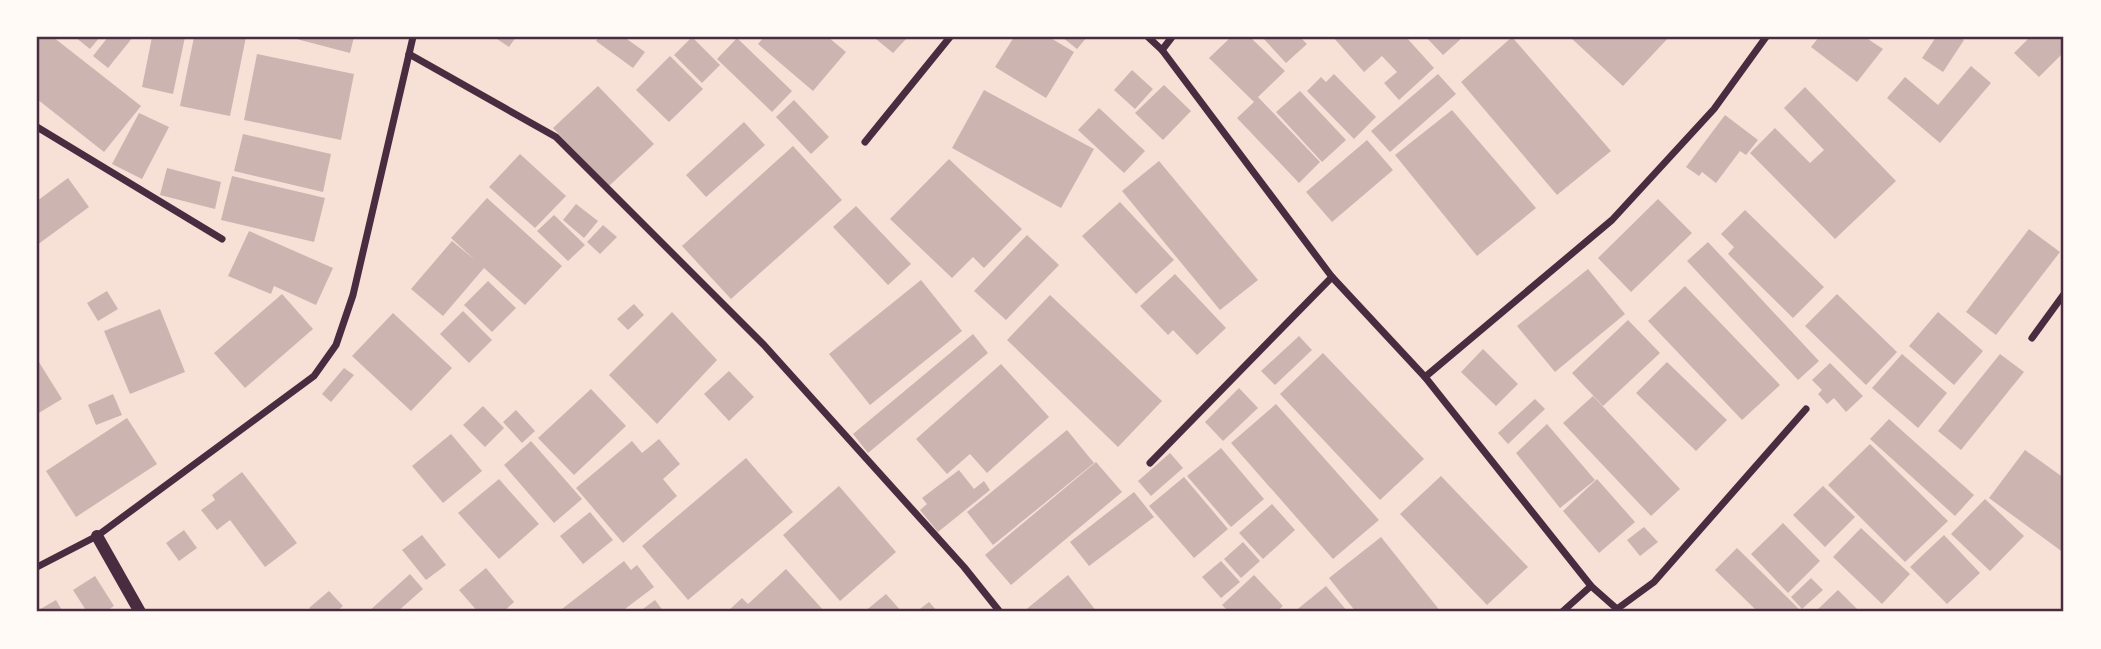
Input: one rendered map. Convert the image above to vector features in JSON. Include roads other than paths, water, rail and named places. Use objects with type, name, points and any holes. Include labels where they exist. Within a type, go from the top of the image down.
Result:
[{"type":"street","points":[[37,567],[97,536],[314,376],[336,345],[354,295],[414,37]]},
{"type":"street","points":[[865,142],[950,37]]},
{"type":"street","points":[[1148,37],[1162,50],[1332,277],[1425,377],[1591,586],[1619,611],[1654,582],[1806,409]]},
{"type":"street","points":[[1162,50],[1172,37]]},
{"type":"street","points":[[1425,377],[1612,220],[1714,109],[1766,37]]},
{"type":"street","points":[[409,54],[556,137],[764,345],[964,567],[1000,612]]},
{"type":"street","points":[[37,127],[222,239]]},
{"type":"street","points":[[1150,463],[1332,277]]},
{"type":"street","points":[[2032,338],[2064,294]]},
{"type":"street","points":[[97,536],[140,612]]},
{"type":"street","points":[[1562,612],[1591,586]]}]
